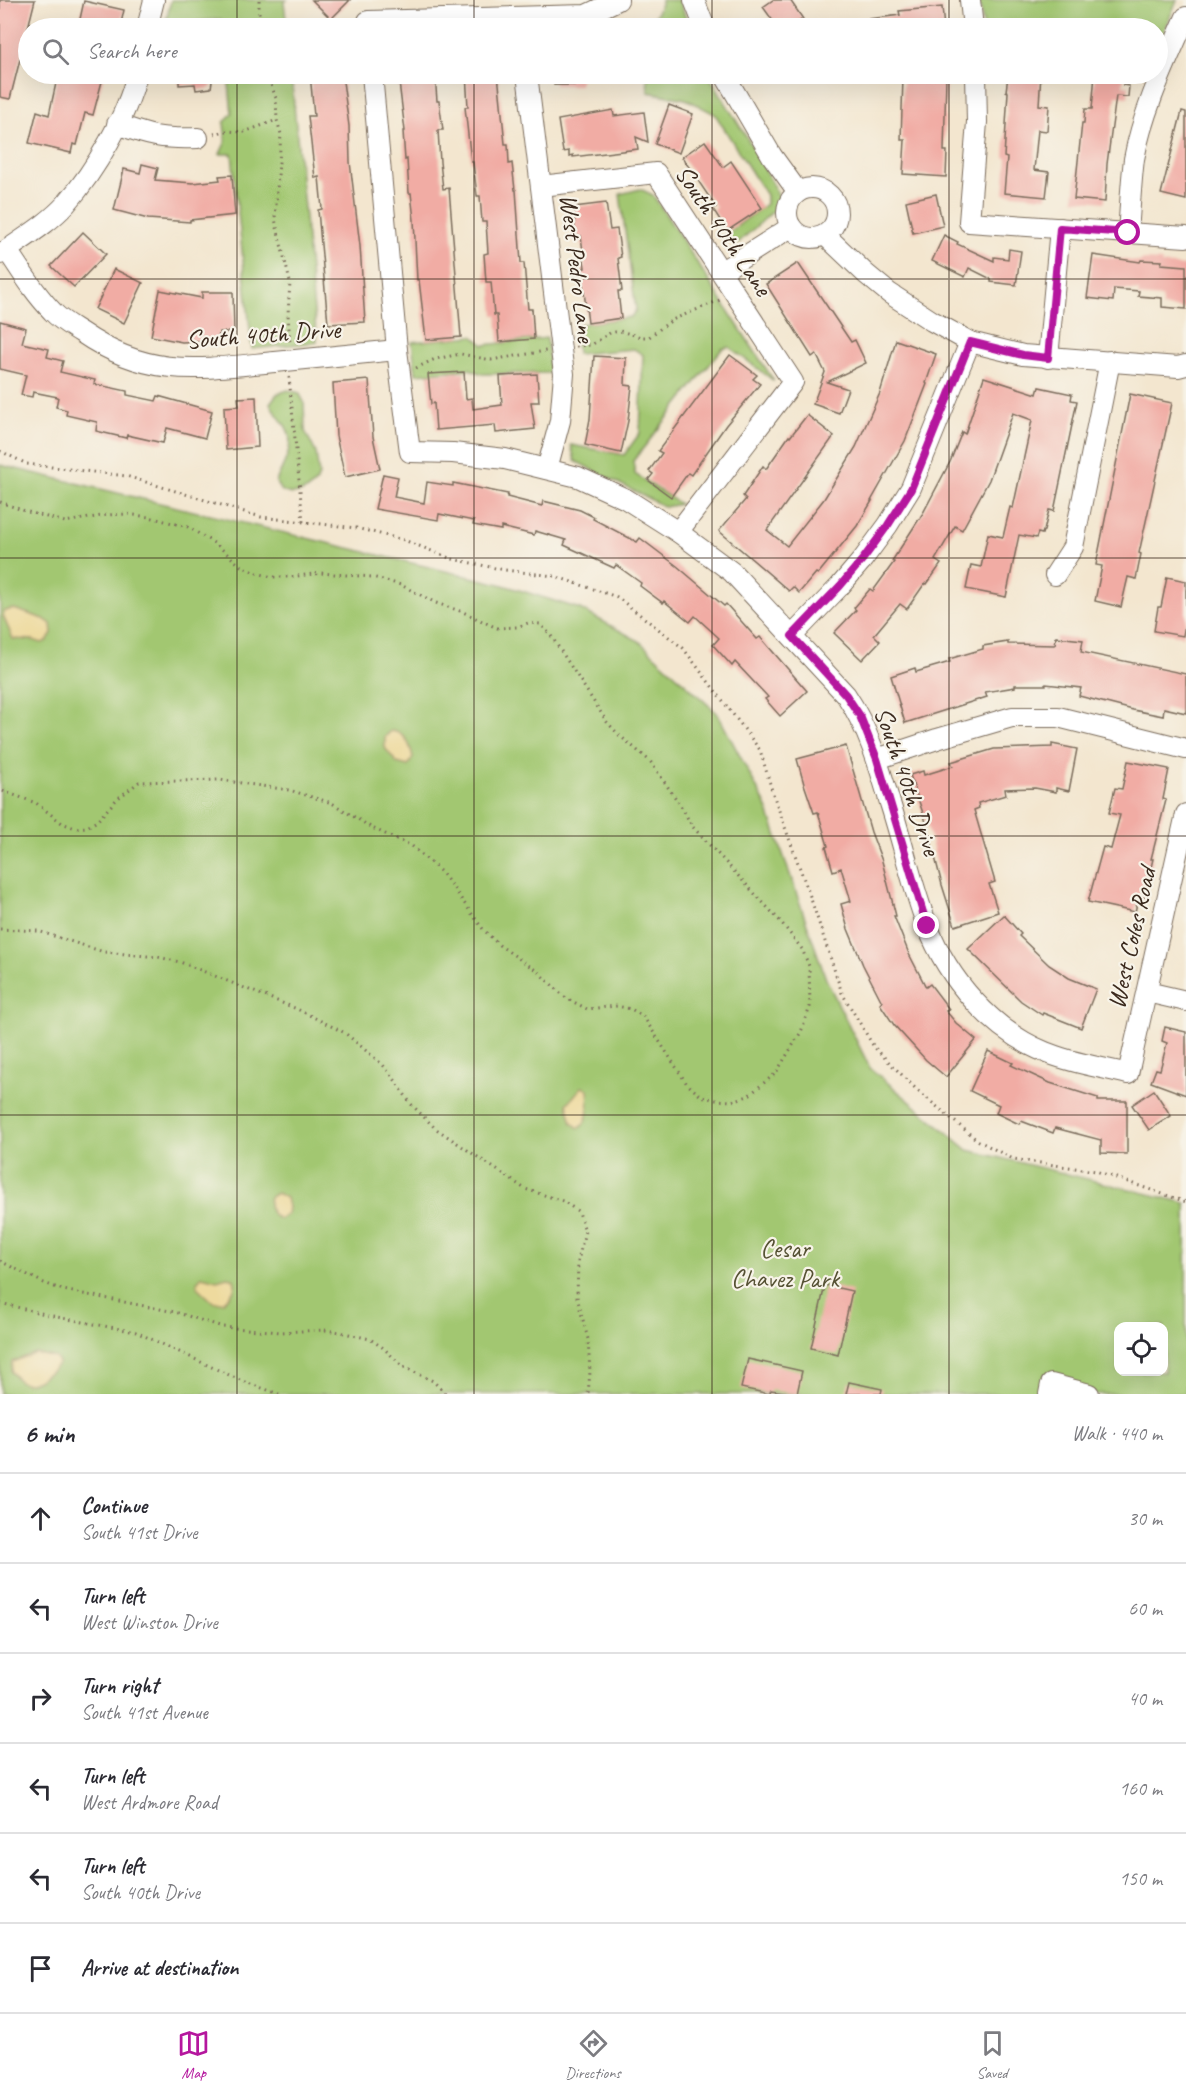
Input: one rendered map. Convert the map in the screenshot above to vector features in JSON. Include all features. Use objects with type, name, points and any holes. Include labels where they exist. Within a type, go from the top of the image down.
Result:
[{"type":"street","points":[[150,18],[154,0]]},
{"type":"street","points":[[558,18],[586,15],[618,0]]},
{"type":"street","points":[[694,0],[701,18]]},
{"type":"street","points":[[970,0],[972,18]]},
{"type":"street","points":[[1168,59],[1186,17]]},
{"type":"street","points":[[4,252],[66,205],[106,148],[134,84]]},
{"type":"street","points":[[373,84],[400,373]]},
{"type":"street","name":"West Pedro Lane","points":[[528,84],[564,374],[560,421],[547,469]]},
{"type":"street","points":[[730,84],[772,156],[798,192]]},
{"type":"street","points":[[976,84],[977,122],[969,222],[1186,237]]},
{"type":"street","points":[[1128,233],[1134,159],[1142,125],[1157,84]]},
{"type":"street","points":[[117,124],[163,138],[198,138]]},
{"type":"street","name":"South 40th Lane","points":[[541,186],[656,173],[793,382],[678,532]]},
{"type":"street","points":[[805,188],[821,189],[834,199],[838,215],[825,235],[810,238],[803,236],[791,226],[788,219],[788,204],[798,192],[805,188]]},
{"type":"street","points":[[722,271],[791,226]]},
{"type":"street","points":[[1048,358],[1060,228]]},
{"type":"street","points":[[825,235],[889,293],[970,342],[1023,355],[1048,358],[1179,367],[1186,365]]},
{"type":"street","name":"South 40th Drive","points":[[4,252],[54,314],[95,342],[124,357],[146,363],[183,369],[218,368],[397,350]]},
{"type":"street","points":[[792,636],[863,559],[911,489],[970,342]]},
{"type":"street","points":[[1055,575],[1073,547],[1110,362]]},
{"type":"street","name":"South 40th Drive","points":[[400,373],[410,452],[453,453],[484,457],[578,477],[627,499],[678,532],[732,572],[846,695],[860,716],[877,759],[927,926],[960,984],[1000,1026],[1043,1051],[1128,1074]]},
{"type":"street","points":[[877,759],[1012,717],[1058,717],[1186,748]]},
{"type":"street","name":"West Coles Road","points":[[1128,1074],[1186,814]]},
{"type":"street","points":[[1147,992],[1186,1001]]},
{"type":"street","points":[[1049,1394],[1051,1384],[1089,1394]]},
{"type":"path","points":[[259,0],[259,18]]},
{"type":"path","points":[[271,84],[276,98],[277,120],[281,134],[276,219],[290,282],[288,314],[290,377],[303,522]]},
{"type":"path","points":[[198,138],[225,131],[244,132],[277,120]]},
{"type":"path","points":[[400,373],[435,359],[461,354],[491,360],[542,352],[561,346],[591,345],[610,333],[620,331],[641,338],[649,337],[672,320],[735,291]]},
{"type":"path","points":[[0,451],[27,464],[126,476],[261,517],[356,528],[404,540],[452,559],[505,570],[554,576],[617,597],[683,648],[760,750],[842,993],[874,1047],[917,1090],[977,1140],[1013,1159],[1096,1171],[1186,1202]]},
{"type":"path","points":[[0,502],[64,522],[106,515],[127,514],[149,517],[188,528],[217,545],[241,566],[256,573],[272,577],[321,573],[372,577],[401,585],[436,603],[463,612],[497,628],[510,628],[528,623],[540,624],[550,634],[607,722],[650,761],[692,826],[781,922],[802,949],[809,966],[810,1006],[801,1032],[789,1052],[776,1073],[762,1086],[748,1096],[732,1101],[708,1098],[701,1096],[687,1084],[643,1016],[631,1009],[617,1006],[587,1009],[566,998],[537,971],[499,945],[483,929],[443,874],[412,846],[372,828],[332,803],[289,790],[220,780],[139,782],[117,799],[97,821],[87,827],[75,828],[62,823],[36,803],[0,790]]},
{"type":"path","points":[[0,929],[38,931],[104,952],[158,957],[180,962],[313,1016],[345,1033],[376,1059],[393,1077],[411,1104],[435,1128],[525,1189],[572,1206],[579,1212],[585,1231],[578,1261],[577,1288],[590,1358],[588,1394]]},
{"type":"path","points":[[0,1261],[63,1290],[175,1312],[224,1327],[281,1332],[324,1330],[370,1339],[404,1367],[433,1381],[446,1394]]},
{"type":"path","points":[[0,1303],[57,1317],[136,1332],[231,1376],[279,1394]]},
{"type":"green space","points":[[171,0],[287,0],[284,2],[286,18],[167,18]]},
{"type":"green space","points":[[661,0],[679,0],[686,18],[654,18]]},
{"type":"green space","points":[[979,0],[1177,0],[1168,22],[1168,18],[982,18]]},
{"type":"green space","points":[[229,84],[292,84],[317,342],[252,349],[232,154],[220,154],[226,141],[224,123],[232,113]]},
{"type":"green space","points":[[648,84],[714,84],[758,156],[782,203],[738,243],[722,238],[766,204],[766,195],[715,114],[686,99],[648,92]]},
{"type":"green space","points":[[640,189],[653,195],[774,381],[729,347],[722,349],[633,461],[635,474],[680,504],[665,507],[575,461],[571,445],[624,455],[640,433],[643,355],[634,349],[577,354],[575,325],[631,317],[636,310],[620,194]]},
{"type":"green space","points":[[473,336],[484,345],[547,338],[550,373],[482,374],[470,369],[416,374],[412,342]]},
{"type":"green space","points":[[288,390],[299,393],[304,402],[305,431],[316,453],[319,475],[313,486],[295,494],[284,492],[276,482],[290,441],[286,427],[270,403],[277,394]]},
{"type":"green space","name":"Cesar Chavez Park","points":[[0,465],[500,584],[580,609],[639,641],[717,713],[766,805],[826,979],[870,1068],[968,1150],[1186,1203],[1186,1394],[0,1394]]},
{"type":"sand","points":[[14,609],[44,619],[51,624],[52,633],[47,641],[42,643],[13,639],[3,616],[5,611]]},
{"type":"sand","points":[[391,731],[400,734],[409,744],[413,757],[408,766],[397,763],[385,748],[385,737]]},
{"type":"sand","points":[[582,1087],[588,1089],[588,1105],[587,1116],[579,1128],[572,1123],[567,1104]]},
{"type":"sand","points":[[277,1193],[286,1198],[288,1207],[287,1214],[280,1219],[272,1213],[269,1204],[270,1197]]},
{"type":"sand","points":[[202,1276],[217,1280],[233,1278],[235,1285],[231,1294],[223,1302],[213,1302],[198,1288],[197,1282]]},
{"type":"sand","points":[[35,1353],[56,1358],[59,1363],[40,1379],[23,1383],[11,1372],[12,1362]]},
{"type":"building","points":[[0,0],[35,0],[30,18],[18,18],[18,67],[10,99],[0,97]]},
{"type":"building","points":[[312,0],[350,0],[332,18]]},
{"type":"building","points":[[773,0],[790,0],[802,18],[771,18],[763,7]]},
{"type":"building","points":[[84,1],[124,10],[122,18],[80,18]]},
{"type":"building","points":[[942,7],[943,18],[876,18],[900,15],[899,11]]},
{"type":"building","points":[[56,84],[101,84],[93,115],[85,113],[77,145],[73,144],[71,153],[29,143],[37,111],[49,115]]},
{"type":"building","points":[[195,84],[212,84],[211,88],[196,90]]},
{"type":"building","points":[[311,84],[343,84],[360,246],[365,322],[328,324],[318,210],[322,209],[319,177],[315,178],[308,116],[314,116]]},
{"type":"building","points":[[399,84],[436,84],[443,130],[438,130],[440,162],[443,189],[449,188],[461,337],[426,340],[419,280],[417,280],[414,220],[411,193],[409,193],[407,159],[405,160],[403,131],[405,131]]},
{"type":"building","points":[[467,84],[499,84],[505,144],[508,144],[509,164],[512,163],[516,190],[521,263],[524,263],[528,309],[532,309],[534,339],[499,342],[491,282],[486,282],[484,254],[488,253],[486,222],[482,222],[480,196],[477,196],[473,162],[471,162],[465,107],[468,107]]},
{"type":"building","points":[[554,84],[580,84],[580,85]]},
{"type":"building","points":[[903,84],[946,84],[944,151],[947,151],[946,177],[903,174],[905,140],[901,140]]},
{"type":"building","points":[[1007,84],[1040,84],[1039,105],[1049,106],[1047,131],[1038,130],[1034,170],[1049,172],[1046,197],[1004,193],[1007,158],[1004,157],[1008,92],[1006,91]]},
{"type":"building","points":[[1094,84],[1129,86],[1128,97],[1116,96],[1107,164],[1105,202],[1074,199],[1082,123],[1084,123],[1085,109],[1092,109]]},
{"type":"building","points":[[669,105],[693,114],[679,153],[655,144]]},
{"type":"building","points":[[613,110],[614,116],[644,112],[648,142],[636,137],[638,149],[573,157],[573,155],[569,156],[569,151],[563,152],[558,120]]},
{"type":"building","points":[[1182,111],[1186,112],[1186,200],[1161,194]]},
{"type":"building","points":[[705,141],[723,167],[731,161],[762,208],[727,231],[713,209],[716,207],[682,157]]},
{"type":"building","points":[[142,164],[158,168],[155,180],[193,183],[220,180],[219,176],[232,175],[235,215],[190,220],[190,222],[148,219],[114,210],[124,169],[140,173]]},
{"type":"building","points":[[936,194],[943,226],[913,233],[906,201]]},
{"type":"building","points":[[606,203],[610,230],[617,229],[621,257],[618,258],[622,291],[618,291],[621,318],[588,323],[581,268],[585,268],[581,236],[575,236],[574,207]]},
{"type":"building","points":[[83,232],[106,254],[74,287],[51,266]]},
{"type":"building","points":[[944,235],[958,242],[957,244],[994,261],[994,257],[1008,259],[1009,249],[1021,251],[1016,285],[991,282],[991,279],[969,268],[965,277],[932,261]]},
{"type":"building","points":[[1093,255],[1140,262],[1141,260],[1162,261],[1161,264],[1186,266],[1186,309],[1162,307],[1162,298],[1138,296],[1139,291],[1114,289],[1113,301],[1087,298]]},
{"type":"building","points":[[798,263],[851,342],[855,340],[866,363],[827,382],[848,389],[839,413],[813,404],[825,372],[816,354],[812,357],[766,284]]},
{"type":"building","points":[[114,269],[143,283],[124,323],[95,309]]},
{"type":"building","points":[[160,290],[202,298],[202,292],[233,292],[234,332],[219,332],[218,340],[182,342],[151,336]]},
{"type":"building","points":[[0,321],[26,328],[22,343],[49,349],[47,357],[63,361],[60,372],[95,380],[94,384],[127,391],[127,395],[156,401],[158,396],[212,411],[205,438],[167,428],[163,443],[96,431],[97,422],[66,415],[67,410],[56,407],[58,397],[33,392],[32,397],[21,395],[26,375],[0,369]]},
{"type":"building","points":[[896,340],[936,354],[905,441],[857,526],[818,574],[816,573],[799,593],[793,587],[789,591],[719,531],[746,499],[743,496],[763,466],[766,469],[807,415],[834,436],[767,530],[787,546],[824,499],[856,447],[880,393]]},
{"type":"building","points":[[730,355],[757,375],[753,379],[760,384],[726,425],[691,475],[688,473],[671,497],[648,480],[653,474],[649,471],[662,453],[658,451]]},
{"type":"building","points":[[594,356],[626,358],[625,385],[632,386],[621,453],[585,445],[590,419]]},
{"type":"building","points":[[464,372],[466,399],[472,398],[473,409],[502,405],[500,376],[537,374],[539,402],[531,402],[535,429],[496,433],[495,425],[436,430],[434,403],[431,404],[428,374]]},
{"type":"building","points":[[984,377],[1037,394],[1039,387],[1072,394],[1071,400],[1077,401],[1054,511],[1049,510],[1042,534],[1038,533],[1036,538],[1019,535],[1006,597],[966,589],[971,565],[981,567],[988,534],[1003,537],[1010,507],[1013,508],[1032,420],[1013,413],[989,480],[962,530],[955,526],[935,560],[941,564],[907,609],[900,604],[874,635],[880,641],[862,660],[834,633],[856,610],[854,608],[870,589],[873,591],[894,562],[892,561],[923,513],[950,462],[962,432],[965,434]]},
{"type":"building","points":[[369,380],[373,437],[380,469],[345,477],[336,436],[333,383]]},
{"type":"building","points":[[1130,394],[1172,403],[1139,553],[1141,554],[1136,579],[1128,577],[1121,607],[1095,601],[1102,566],[1096,565]]},
{"type":"building","points":[[256,397],[258,447],[226,450],[224,407],[239,406],[238,398]]},
{"type":"building","points":[[383,474],[398,477],[394,497],[424,503],[427,482],[453,486],[453,483],[508,494],[507,497],[542,506],[543,501],[580,510],[637,542],[640,538],[724,606],[726,604],[757,639],[760,637],[807,691],[780,716],[765,699],[768,697],[735,662],[732,666],[713,645],[719,638],[695,616],[690,622],[664,601],[663,603],[640,586],[641,583],[616,565],[614,568],[564,545],[566,540],[535,531],[534,535],[501,527],[501,530],[473,525],[474,521],[439,514],[438,520],[375,509]]},
{"type":"building","points":[[1167,577],[1186,581],[1186,619],[1183,636],[1154,631]]},
{"type":"building","points":[[1056,637],[1083,640],[1081,652],[1186,674],[1186,713],[1164,708],[1163,716],[1133,710],[1079,696],[1081,688],[1046,684],[1015,685],[1015,687],[985,692],[987,697],[905,723],[891,676],[915,668],[916,672],[950,662],[949,659],[983,649],[983,646],[1008,642],[1008,644],[1055,645]]},
{"type":"building","points":[[1052,744],[1077,749],[1069,791],[1056,788],[1056,792],[1035,788],[1005,789],[1006,795],[978,803],[979,808],[974,810],[995,882],[989,884],[998,912],[955,926],[927,825],[910,775],[923,771],[924,775],[953,766],[951,762],[994,749],[1052,747]]},
{"type":"building","points":[[846,746],[871,832],[882,861],[896,916],[894,916],[909,954],[926,987],[930,984],[949,1009],[946,1011],[976,1040],[946,1077],[926,1060],[894,1025],[880,1004],[882,1002],[848,929],[841,904],[851,901],[841,868],[833,871],[818,812],[814,813],[804,784],[797,759]]},
{"type":"building","points":[[1128,761],[1169,769],[1163,799],[1166,800],[1151,859],[1153,859],[1143,900],[1138,899],[1135,912],[1088,902],[1103,847],[1111,849],[1120,815],[1109,813],[1115,788],[1122,789]]},
{"type":"building","points":[[1004,915],[1021,934],[1019,936],[1049,965],[1069,978],[1096,989],[1081,1028],[1043,1013],[1042,1015],[1021,1001],[968,949]]},
{"type":"building","points":[[1165,1027],[1186,1032],[1186,1095],[1151,1082],[1156,1069],[1160,1070],[1167,1043],[1162,1041]]},
{"type":"building","points":[[988,1051],[1013,1063],[1011,1065],[1050,1083],[1098,1098],[1098,1101],[1127,1101],[1127,1154],[1101,1153],[1101,1140],[1055,1128],[1053,1133],[1021,1121],[1019,1124],[996,1113],[999,1105],[970,1091]]},
{"type":"building","points":[[1154,1090],[1171,1116],[1149,1130],[1132,1105]]},
{"type":"building","points":[[825,1285],[852,1291],[838,1355],[811,1348]]},
{"type":"building","points":[[748,1359],[802,1371],[797,1394],[771,1390],[769,1394],[741,1388]]},
{"type":"building","points":[[849,1382],[882,1389],[881,1394],[846,1394]]},
{"type":"route","points":[[927,926],[877,759],[860,716],[846,695],[792,636],[863,559],[911,489],[970,342],[1023,355],[1048,358],[1060,228],[1128,233]]}]
